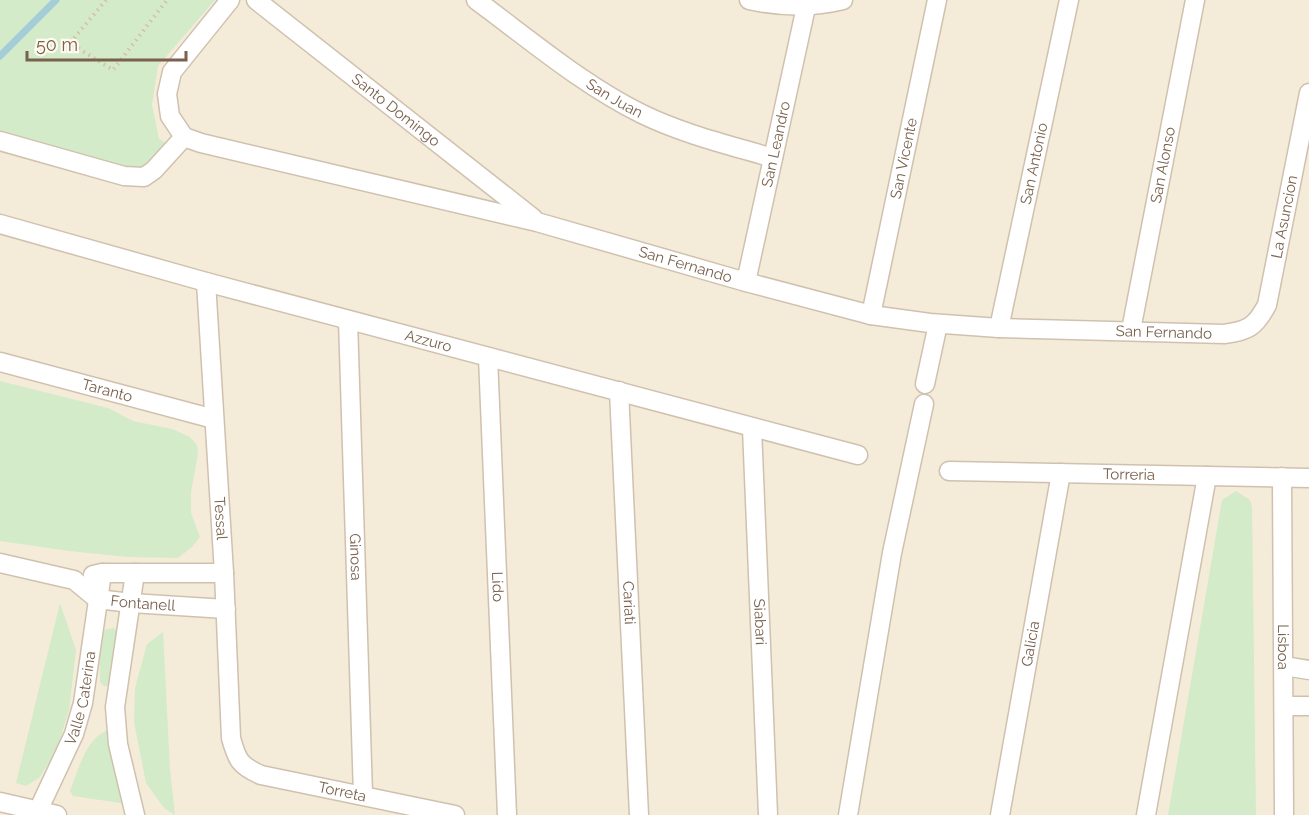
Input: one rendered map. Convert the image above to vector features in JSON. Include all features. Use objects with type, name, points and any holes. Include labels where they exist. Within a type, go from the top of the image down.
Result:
[{"type":"street","points":[[0,141],[124,177],[144,177],[154,170],[184,137],[170,116],[167,94],[172,72],[230,0]]},
{"type":"street","name":"Santo Domingo","points":[[256,0],[537,222]]},
{"type":"street","name":"San Juan","points":[[476,0],[602,91],[643,114],[686,132],[773,158]]},
{"type":"street","points":[[749,0],[806,7],[843,0]]},
{"type":"street","name":"San Vicente","points":[[871,315],[937,0]]},
{"type":"street","name":"San Antonio","points":[[999,328],[1068,0]]},
{"type":"street","name":"San Alonso","points":[[1131,330],[1195,0]]},
{"type":"street","name":"San Leandro","points":[[746,282],[806,7]]},
{"type":"street","name":"La Asuncion","points":[[1243,332],[1258,322],[1267,305],[1309,93]]},
{"type":"street","name":"San Fernando","points":[[184,137],[537,222],[871,315],[938,324],[999,328],[1224,334],[1243,332]]},
{"type":"street","name":"Azzuro","points":[[0,224],[206,282],[858,455]]},
{"type":"street","name":"Tessal","points":[[206,282],[226,609],[231,738],[236,756]]},
{"type":"street","name":"Ginosa","points":[[348,320],[363,795]]},
{"type":"street","points":[[925,384],[938,324]]},
{"type":"street","name":"Lido","points":[[488,357],[507,815]]},
{"type":"street","name":"Taranto","points":[[0,362],[214,419]]},
{"type":"street","name":"Cariati","points":[[619,391],[639,815]]},
{"type":"street","points":[[848,815],[892,553],[924,404]]},
{"type":"street","name":"Siabari","points":[[752,428],[768,815]]},
{"type":"street","name":"Torreria","points":[[949,471],[1309,478]]},
{"type":"street","name":"Galicia","points":[[1000,815],[1062,473]]},
{"type":"street","points":[[1146,815],[1207,476]]},
{"type":"street","name":"Lisboa","points":[[1282,477],[1284,815]]},
{"type":"street","points":[[0,563],[74,580]]},
{"type":"street","name":"Fontanell","points":[[74,580],[102,573],[224,573]]},
{"type":"street","name":"Valle Caterina","points":[[37,813],[74,734],[83,703],[102,573]]},
{"type":"street","points":[[135,573],[115,707],[118,744],[135,815]]},
{"type":"street","name":"Fontanell","points":[[74,580],[97,599],[226,609]]},
{"type":"street","points":[[1284,666],[1309,670]]},
{"type":"street","points":[[83,703],[115,707]]},
{"type":"street","points":[[1285,706],[1309,706]]},
{"type":"street","name":"Torreta","points":[[236,756],[246,768],[261,775],[455,815]]},
{"type":"street","points":[[0,802],[37,813],[57,815]]},
{"type":"path","points":[[106,0],[70,43],[113,70],[167,0]]},
{"type":"shaded area","points":[[0,0],[1309,0],[1309,815],[0,815]]},
{"type":"green space","points":[[0,0],[215,0],[158,66],[152,105],[159,139],[168,144],[141,171],[95,164],[92,157],[0,132]]},
{"type":"green space","points":[[0,381],[108,408],[133,421],[172,429],[190,437],[197,445],[198,454],[191,492],[191,513],[200,537],[192,547],[178,558],[128,557],[0,541]]},
{"type":"green space","points":[[1236,491],[1250,500],[1252,507],[1256,815],[1168,815],[1222,500]]},
{"type":"green space","points":[[60,603],[76,650],[69,710],[56,752],[39,778],[26,786],[16,783]]},
{"type":"green space","points":[[114,628],[121,634],[110,683],[105,687],[100,682],[99,634],[104,630]]},
{"type":"green space","points":[[163,632],[170,769],[175,815],[164,808],[146,783],[134,722],[135,688],[147,644]]},
{"type":"green space","points":[[108,730],[127,804],[73,796],[70,791],[88,747],[100,734]]},
{"type":"waterway","points":[[0,56],[56,0]]}]
